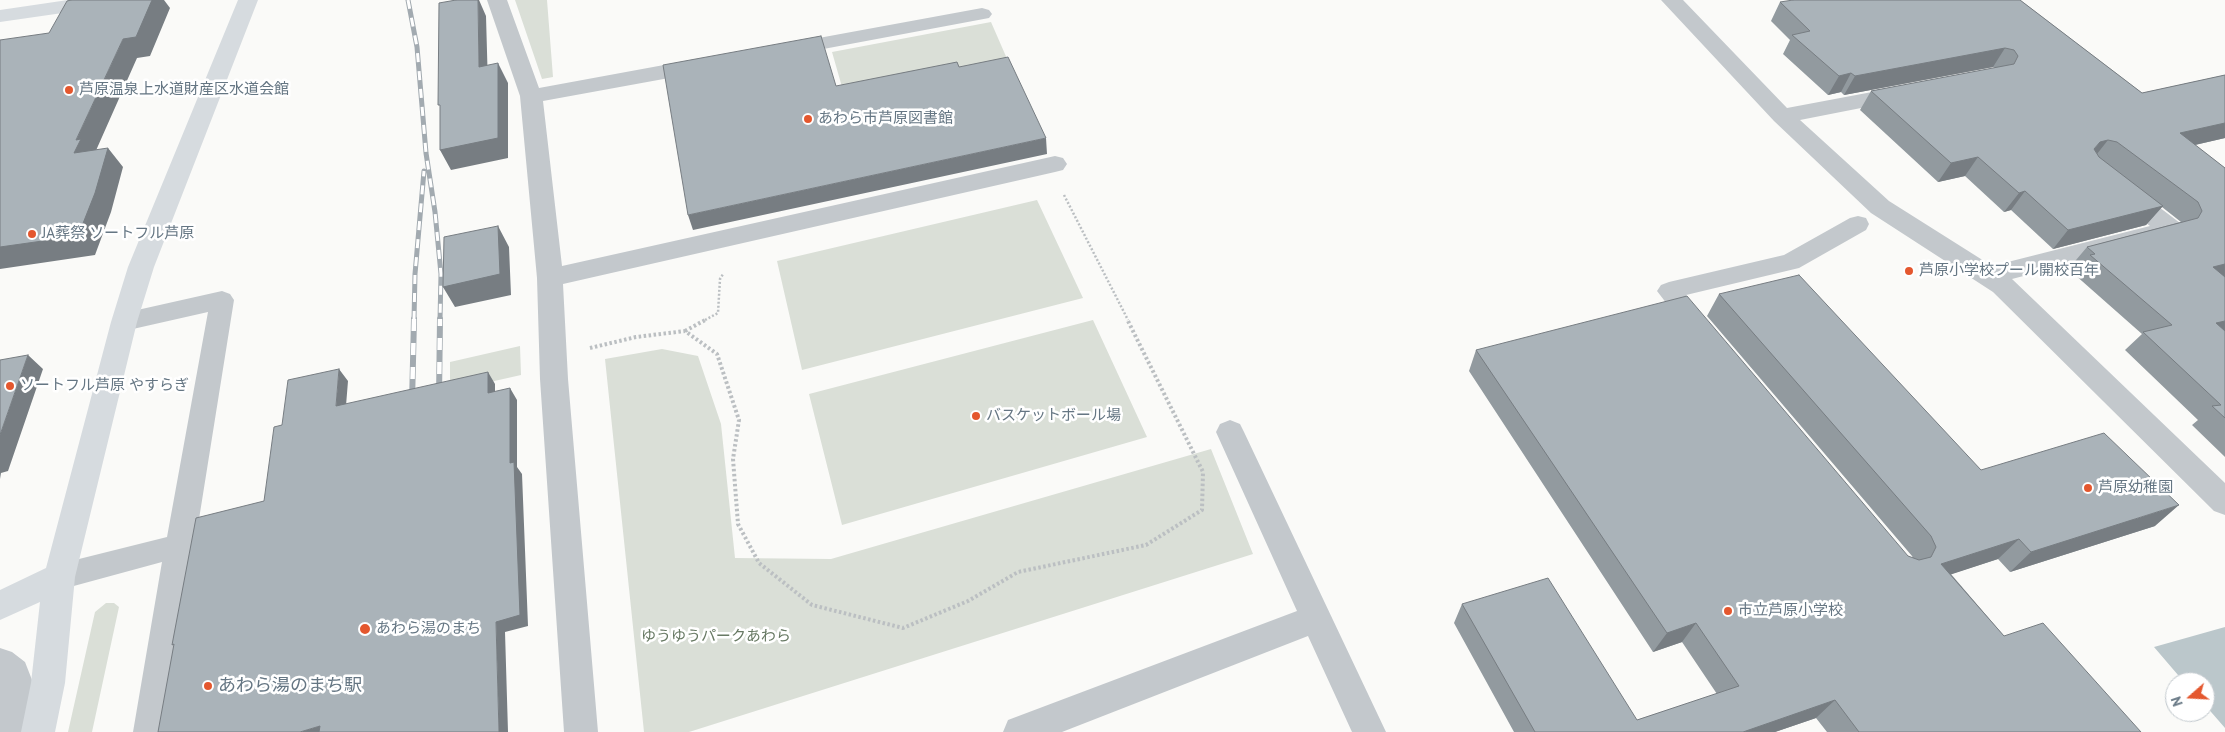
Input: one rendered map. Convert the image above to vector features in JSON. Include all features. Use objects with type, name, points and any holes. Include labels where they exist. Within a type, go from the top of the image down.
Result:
[{"type":"street","points":[[0,16],[111,0]]},
{"type":"street","points":[[6,668],[17,685],[16,702],[8,732],[40,726],[48,682],[59,577],[124,322],[141,267],[248,0]]},
{"type":"street","points":[[497,0],[531,96],[550,278],[553,357],[581,732]]},
{"type":"street","points":[[1670,0],[1782,116],[1880,207],[1989,276],[2022,303],[2225,502]]},
{"type":"street","points":[[766,54],[982,14]]},
{"type":"street","points":[[531,96],[717,62]]},
{"type":"street","points":[[1782,116],[1926,89]]},
{"type":"street","points":[[550,278],[1055,164]]},
{"type":"street","points":[[1989,276],[2171,229],[2109,181]]},
{"type":"street","points":[[1230,432],[1369,732]]},
{"type":"street","points":[[0,606],[59,577]]},
{"type":"street","points":[[1020,732],[1315,619]]},
{"type":"street","points":[[6,668],[48,682]]},
{"type":"lane","points":[[1710,341],[1669,291],[1791,262],[1858,224]]},
{"type":"lane","points":[[124,322],[222,300],[149,732]]},
{"type":"lane","points":[[1651,310],[1679,303]]},
{"type":"lane","points":[[59,577],[179,546]]},
{"type":"path","points":[[685,331],[717,354],[739,420],[733,459],[738,524],[758,563],[812,605],[903,628],[968,601],[1018,572],[1146,545],[1202,510],[1203,472],[1171,404],[1063,194]]},
{"type":"path","points":[[553,357],[636,337],[685,331],[718,313],[720,278],[724,271]]},
{"type":"green space","points":[[515,0],[547,0],[553,77],[542,79]]},
{"type":"green space","points":[[991,22],[1008,61],[844,94],[832,52]]},
{"type":"green space","points":[[1037,200],[1083,298],[802,370],[777,261]]},
{"type":"green space","name":"バスケットボール場","points":[[1093,320],[1147,437],[842,525],[809,394]]},
{"type":"green space","points":[[520,346],[521,375],[450,391],[450,362]]},
{"type":"green space","name":"ゆうゆうパークあわら","points":[[662,349],[698,356],[721,424],[735,558],[831,559],[1211,449],[1253,554],[689,732],[644,732],[605,359]]},
{"type":"green space","points":[[106,603],[114,603],[119,607],[92,732],[68,732],[95,612]]},
{"type":"shaded area","points":[[2225,627],[2225,728],[2215,716],[2215,672],[2175,672],[2154,647]]},
{"type":"building","points":[[152,0],[136,37],[123,39],[76,140],[81,139],[74,153],[108,148],[95,193],[78,236],[0,247],[0,40],[49,33],[67,1]]},
{"type":"building","points":[[456,0],[478,0],[479,67],[498,63],[498,138],[440,150],[440,105],[438,105],[439,3]]},
{"type":"building","points":[[1793,0],[2020,0],[2142,93],[2225,75],[2225,123],[2180,133],[2225,168],[2225,264],[2213,267],[2225,277],[2225,321],[2216,323],[2225,331],[2225,418],[2212,406],[2221,405],[2143,332],[2172,325],[2090,255],[2095,254],[2087,247],[2198,218],[2202,211],[2198,202],[2117,142],[2108,140],[2100,142],[2094,149],[2099,157],[2163,206],[2068,230],[2025,191],[2019,193],[1978,157],[1951,163],[1871,91],[2014,64],[2018,56],[2014,50],[2005,48],[1855,76],[1851,73],[1839,76],[1792,35],[1810,31],[1780,2]]},
{"type":"building","points":[[821,36],[836,86],[957,62],[959,67],[1008,57],[1046,138],[688,215],[663,65]]},
{"type":"building","points":[[498,226],[500,274],[443,287],[444,237]]},
{"type":"building","points":[[1799,275],[1981,470],[2104,433],[2179,505],[2031,552],[2019,539],[1941,564],[2004,636],[2043,623],[2141,732],[1859,732],[1835,700],[1743,732],[1535,732],[1462,604],[1548,578],[1637,720],[1739,686],[1696,623],[1667,633],[1476,350],[1687,296],[1908,556],[1919,560],[1931,557],[1936,547],[1931,536],[1719,294]]},
{"type":"building","points":[[28,355],[0,435],[0,360]]},
{"type":"building","points":[[339,369],[336,406],[488,372],[488,393],[510,388],[510,463],[514,462],[520,615],[496,622],[499,732],[319,732],[320,726],[300,732],[158,732],[196,518],[264,501],[274,427],[282,425],[288,380]]},
{"type":"railway","points":[[408,0],[417,47],[426,153],[435,212],[441,274],[440,320]]},
{"type":"railway","points":[[414,320],[415,274],[424,171]]},
{"type":"railway","points":[[412,403],[414,319]]},
{"type":"railway","points":[[439,398],[440,319]]},
{"type":"place","name":"芦原温泉上水道財産区水道会館","points":[[69,90]]},
{"type":"place","name":"あわら市芦原図書館","points":[[808,119]]},
{"type":"place","name":"JA葬祭 ソートフル芦原","points":[[32,234]]},
{"type":"place","name":"芦原小学校プール開校百年","points":[[1909,271]]},
{"type":"place","name":"ソートフル芦原 やすらぎ","points":[[10,386]]},
{"type":"place","name":"バスケットボール場","points":[[976,416]]},
{"type":"place","name":"芦原幼稚園","points":[[2088,488]]},
{"type":"place","name":"市立芦原小学校","points":[[1728,611]]},
{"type":"place","name":"あわら湯のまち","points":[[365,629]]},
{"type":"place","name":"あわら湯のまち駅","points":[[208,686]]}]
